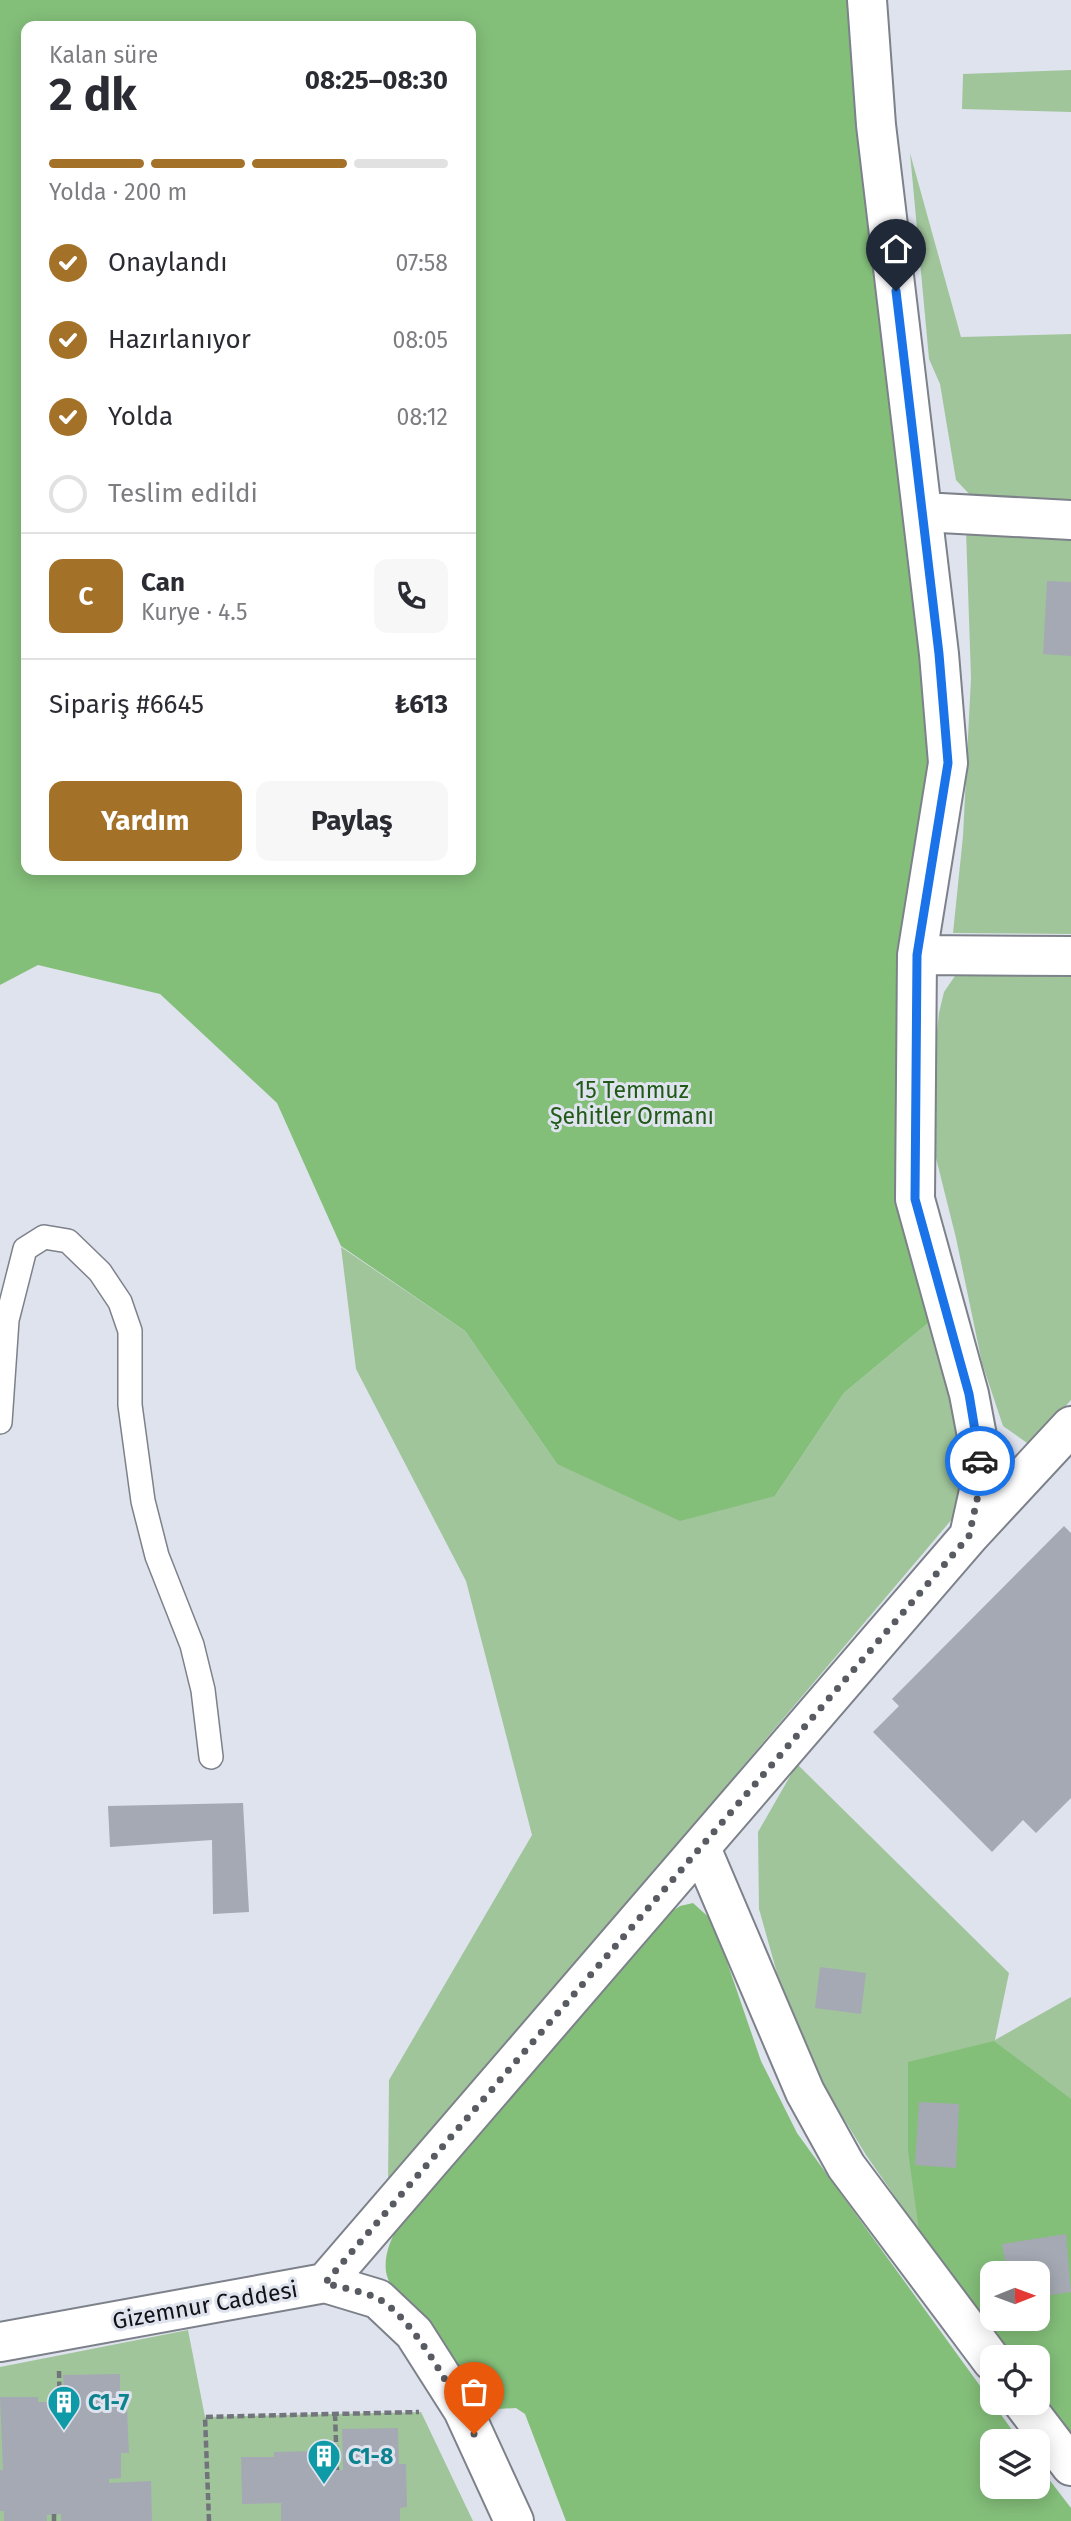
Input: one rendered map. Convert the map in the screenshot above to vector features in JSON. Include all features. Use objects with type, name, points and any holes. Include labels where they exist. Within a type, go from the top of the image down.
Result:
[{"type":"street","points":[[867,0],[876,125],[922,512],[948,763],[917,955],[915,1199],[969,1394],[980,1452],[980,1486],[969,1536]]},
{"type":"street","points":[[922,512],[1071,520]]},
{"type":"street","points":[[917,955],[1071,956]]},
{"type":"street","name":"Gizemnur Caddesi","points":[[0,2342],[325,2283],[969,1536],[1071,1426]]},
{"type":"street","points":[[701,1848],[805,2092],[846,2166],[980,2345]]},
{"type":"street","points":[[325,2283],[379,2299],[414,2333],[463,2410],[513,2521]]},
{"type":"street","points":[[1032,2415],[1071,2466]]},
{"type":"lane","points":[[0,1422],[8,1320],[25,1249],[44,1237],[68,1241],[100,1272],[120,1302],[130,1331],[130,1405],[143,1501],[156,1556],[192,1644],[204,1690],[211,1757]]},
{"type":"path","points":[[59,2367],[60,2416]]},
{"type":"path","points":[[209,2521],[205,2417],[421,2412]]},
{"type":"path","points":[[335,2414],[337,2470]]},
{"type":"path","points":[[54,2514],[54,2521]]},
{"type":"green space","name":"15 Temmuz Şehitler Ormanı","points":[[0,0],[865,0],[939,654],[915,1199],[945,1309],[844,1393],[775,1496],[680,1521],[557,1464],[465,1331],[341,1246],[277,1103],[160,994],[38,965],[0,985]]},
{"type":"green space","points":[[1071,70],[1071,112],[962,109],[963,74]]},
{"type":"green space","points":[[910,153],[961,337],[1071,334],[1071,503],[973,498],[956,480],[940,384],[929,359]]},
{"type":"green space","points":[[966,530],[1071,536],[1071,934],[953,933],[963,836],[971,678]]},
{"type":"green space","points":[[957,973],[1071,975],[1071,1400],[1030,1445],[1003,1426],[982,1363],[935,1154],[931,1087],[939,1013],[944,992]]},
{"type":"green space","points":[[341,1247],[465,1331],[557,1464],[775,1496],[844,1393],[945,1309],[980,1486],[388,2186],[389,2080],[532,1835],[466,1581],[356,1369]]},
{"type":"green space","points":[[797,1764],[1009,1973],[995,2040],[1071,1997],[1071,2433],[1050,2405],[1050,2345],[1005,2345],[994,2331],[1050,2331],[1050,2261],[980,2261],[980,2312],[866,2155],[822,2083],[777,1973],[759,1909],[758,1832]]},
{"type":"green space","points":[[693,1903],[713,1921],[761,2061],[797,2133],[980,2386],[980,2415],[1001,2415],[1011,2429],[980,2429],[980,2499],[1050,2499],[1050,2481],[1071,2508],[1071,2521],[566,2521],[525,2414],[516,2408],[481,2410],[446,2348],[394,2291],[386,2272],[386,2260],[398,2226],[665,1916],[680,1906]]},
{"type":"green space","points":[[994,2041],[1071,2099],[1071,2433],[1050,2405],[1050,2345],[1005,2345],[994,2331],[1050,2331],[1050,2261],[980,2261],[980,2312],[919,2231],[908,2151],[908,2062]]},
{"type":"green space","points":[[188,2330],[205,2417],[421,2412],[473,2521],[0,2521],[0,2367]]},
{"type":"building","points":[[1047,581],[1071,582],[1071,656],[1043,654]]},
{"type":"building","points":[[1064,1526],[1071,1533],[1071,1798],[1036,1833],[1023,1820],[992,1852],[873,1732],[899,1706],[892,1699]]},
{"type":"building","points":[[243,1803],[249,1912],[213,1914],[212,1840],[110,1847],[108,1806]]},
{"type":"building","points":[[820,1967],[866,1973],[861,2014],[815,2008]]},
{"type":"building","points":[[919,2102],[959,2104],[956,2168],[915,2165]]},
{"type":"building","points":[[1066,2234],[1071,2292],[1050,2295],[1050,2261],[1005,2261],[1002,2244]]},
{"type":"building","name":"C1-7","points":[[120,2374],[120,2410],[127,2409],[129,2453],[121,2453],[121,2478],[109,2479],[109,2483],[151,2481],[152,2521],[61,2521],[61,2514],[47,2515],[47,2521],[4,2521],[4,2511],[0,2511],[0,2470],[3,2470],[0,2397],[38,2397],[38,2402],[54,2402],[54,2416],[65,2415],[63,2375]]},
{"type":"building","name":"C1-8","points":[[398,2428],[399,2464],[406,2464],[407,2507],[400,2508],[400,2521],[281,2521],[281,2503],[242,2504],[241,2457],[274,2457],[274,2452],[316,2451],[316,2456],[332,2456],[332,2470],[343,2470],[342,2429]]},
{"type":"way so far","points":[[474,2434],[442,2373],[414,2333],[379,2299],[325,2283],[969,1536],[980,1486],[980,1461]]},
{"type":"place","name":"C1-7","points":[[64,2432]]},
{"type":"place","name":"C1-8","points":[[324,2486]]},
{"type":"route","points":[[896,291],[939,654],[948,763],[917,955],[915,1199],[969,1394],[980,1461]]}]
